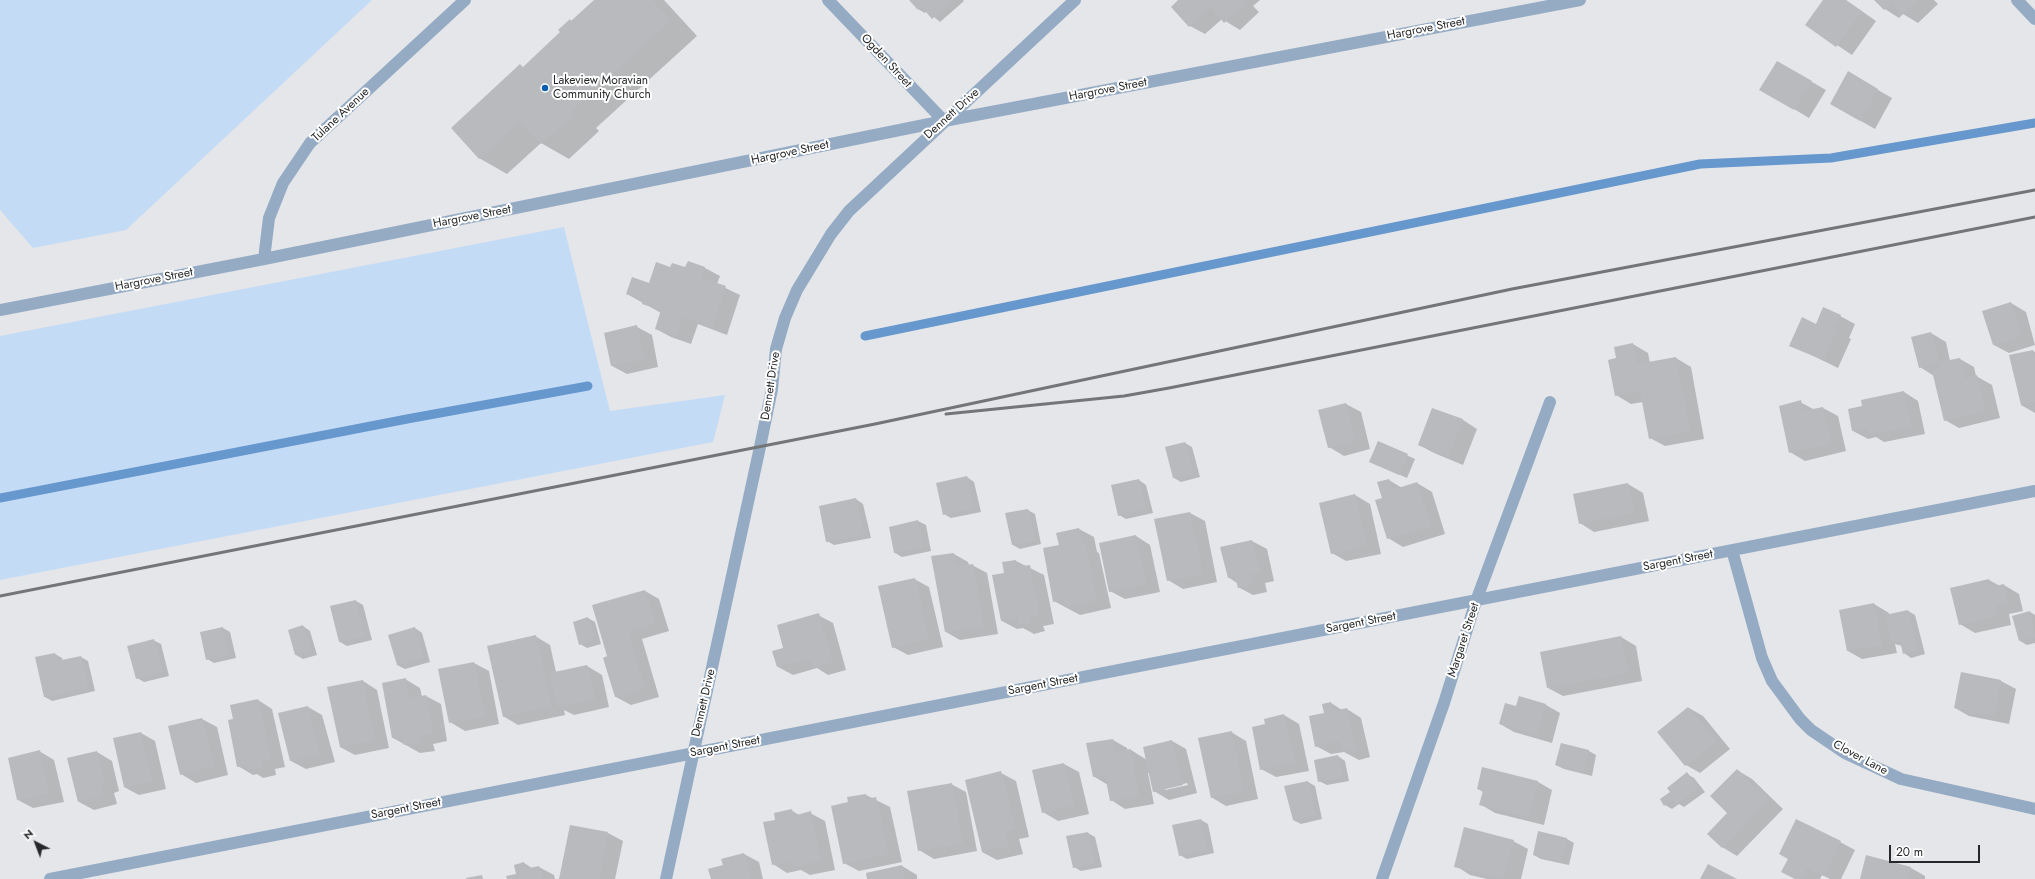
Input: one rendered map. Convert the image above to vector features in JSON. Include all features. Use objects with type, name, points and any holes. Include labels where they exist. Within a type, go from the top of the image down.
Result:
[{"type":"street","name":"Tulane Avenue","points":[[264,259],[269,218],[283,183],[310,143],[465,0]]},
{"type":"street","name":"Ogden Street","points":[[828,0],[944,122]]},
{"type":"street","name":"Dennett Drive","points":[[666,879],[760,447],[772,388],[776,349],[797,290],[812,263],[849,211],[1076,0]]},
{"type":"street","name":"Hargrove Street","points":[[0,310],[264,259],[944,122],[1580,0]]},
{"type":"street","points":[[2017,0],[2035,19]]},
{"type":"street","name":"Margaret Street","points":[[1382,879],[1444,703],[1476,601],[1550,402]]},
{"type":"street","name":"Sargent Street","points":[[50,879],[2035,491]]},
{"type":"street","name":"Clover Lane","points":[[1732,550],[1762,658],[1772,681],[1800,719],[1811,730],[1845,753],[1901,779],[2035,809]]},
{"type":"shaded area","points":[[0,0],[372,0],[126,230],[33,248],[0,210]]},
{"type":"shaded area","points":[[564,227],[610,411],[725,395],[713,442],[0,580],[0,336]]},
{"type":"building","name":"Lakeview Moravian Community Church","points":[[594,0],[652,0],[671,20],[570,112],[573,115],[541,144],[520,121],[479,159],[451,128],[520,64],[523,67],[560,32],[558,30],[570,19],[571,21]]},
{"type":"building","points":[[909,0],[953,0],[932,19],[921,6],[918,10]]},
{"type":"building","points":[[1178,0],[1242,0],[1245,3],[1224,23],[1211,7],[1189,27],[1171,7]]},
{"type":"building","points":[[1823,0],[1845,0],[1862,11],[1836,47],[1805,25]]},
{"type":"building","points":[[1874,0],[1918,0],[1902,15],[1892,3],[1884,10]]},
{"type":"building","points":[[1777,61],[1812,81],[1794,110],[1759,90]]},
{"type":"building","points":[[1848,71],[1878,89],[1860,121],[1830,104]]},
{"type":"building","points":[[688,261],[705,267],[702,278],[726,286],[712,327],[683,317],[676,336],[655,329],[661,310],[642,304],[643,300],[626,294],[632,277],[649,283],[656,262],[670,267],[672,263],[685,267]]},
{"type":"building","points":[[2011,302],[2022,336],[1993,345],[1982,311]]},
{"type":"building","points":[[1823,307],[1841,315],[1834,328],[1837,330],[1823,360],[1789,346],[1802,317],[1816,324]]},
{"type":"building","points":[[637,325],[644,359],[611,366],[604,333]]},
{"type":"building","points":[[1931,332],[1939,363],[1919,368],[1911,337]]},
{"type":"building","points":[[1633,343],[1637,364],[1676,357],[1690,431],[1649,439],[1640,391],[1615,396],[1608,360],[1616,358],[1614,347]]},
{"type":"building","points":[[2033,350],[2035,356],[2035,402],[2021,405],[2009,355]]},
{"type":"building","points":[[1960,358],[1965,379],[1977,375],[1986,410],[1944,421],[1932,371],[1941,369],[1939,362]]},
{"type":"building","points":[[1904,391],[1911,426],[1869,434],[1867,428],[1852,431],[1848,409],[1862,406],[1861,400]]},
{"type":"building","points":[[1801,400],[1803,411],[1823,407],[1831,443],[1789,453],[1779,406]]},
{"type":"building","points":[[1346,403],[1356,441],[1328,448],[1318,410]]},
{"type":"building","points":[[1432,408],[1463,419],[1448,457],[1418,445]]},
{"type":"building","points":[[1378,441],[1408,454],[1399,475],[1369,462]]},
{"type":"building","points":[[1185,442],[1193,473],[1173,478],[1165,447]]},
{"type":"building","points":[[967,476],[974,508],[943,515],[936,483]]},
{"type":"building","points":[[1139,479],[1146,509],[1118,516],[1111,485]]},
{"type":"building","points":[[1389,479],[1392,490],[1417,482],[1431,526],[1387,539],[1375,500],[1382,498],[1377,482]]},
{"type":"building","points":[[1628,483],[1634,513],[1579,524],[1573,494]]},
{"type":"building","points":[[1355,494],[1366,545],[1331,554],[1319,503]]},
{"type":"building","points":[[856,498],[864,535],[826,542],[819,506]]},
{"type":"building","points":[[1028,509],[1035,541],[1012,545],[1005,513]]},
{"type":"building","points":[[1190,512],[1203,574],[1167,581],[1154,519]]},
{"type":"building","points":[[918,520],[924,547],[894,553],[889,527]]},
{"type":"building","points":[[1079,528],[1083,544],[1085,543],[1097,600],[1064,607],[1063,600],[1053,602],[1043,548],[1059,545],[1056,533]]},
{"type":"building","points":[[1136,535],[1146,584],[1109,592],[1099,543]]},
{"type":"building","points":[[1252,540],[1260,572],[1251,575],[1253,584],[1238,588],[1235,576],[1228,578],[1220,547]]},
{"type":"building","points":[[954,553],[956,567],[973,564],[983,626],[945,632],[931,556]]},
{"type":"building","points":[[1016,560],[1017,567],[1030,565],[1040,616],[1029,618],[1030,623],[1018,626],[1017,618],[1001,621],[992,575],[1004,573],[1002,562]]},
{"type":"building","points":[[915,578],[929,639],[892,648],[878,586]]},
{"type":"building","points":[[1989,579],[1991,587],[2004,584],[2008,603],[1994,606],[1997,616],[1959,625],[1950,588]]},
{"type":"building","points":[[645,590],[655,623],[628,631],[645,688],[615,697],[603,658],[607,656],[592,605]]},
{"type":"building","points":[[356,600],[365,636],[339,642],[330,606]]},
{"type":"building","points":[[1874,603],[1882,645],[1847,651],[1839,610]]},
{"type":"building","points":[[1908,610],[1918,650],[1903,654],[1900,641],[1892,643],[1885,615]]},
{"type":"building","points":[[2030,611],[2035,637],[2019,641],[2012,616]]},
{"type":"building","points":[[819,613],[832,662],[813,667],[810,658],[777,667],[772,651],[783,648],[777,625]]},
{"type":"building","points":[[588,617],[595,640],[579,645],[573,622]]},
{"type":"building","points":[[303,625],[311,651],[295,655],[288,630]]},
{"type":"building","points":[[223,627],[229,654],[206,660],[200,632]]},
{"type":"building","points":[[415,627],[424,658],[397,665],[388,635]]},
{"type":"building","points":[[536,635],[551,706],[503,717],[487,646]]},
{"type":"building","points":[[1621,636],[1628,673],[1547,688],[1540,652]]},
{"type":"building","points":[[154,639],[163,672],[136,679],[127,646]]},
{"type":"building","points":[[55,653],[57,661],[81,656],[88,687],[44,697],[35,657]]},
{"type":"building","points":[[474,662],[485,716],[449,723],[438,669]]},
{"type":"building","points":[[587,665],[595,699],[558,707],[550,673]]},
{"type":"building","points":[[1961,672],[2001,680],[1994,716],[1954,708]]},
{"type":"building","points":[[406,678],[409,698],[426,695],[433,733],[419,735],[420,742],[404,745],[402,737],[392,738],[382,683]]},
{"type":"building","points":[[363,680],[375,740],[340,747],[327,687]]},
{"type":"building","points":[[1519,696],[1546,704],[1537,735],[1499,724],[1505,703],[1516,706]]},
{"type":"building","points":[[258,699],[271,759],[261,761],[262,767],[248,770],[247,765],[237,767],[228,720],[233,719],[230,705]]},
{"type":"building","points":[[1331,702],[1333,711],[1347,708],[1356,749],[1343,752],[1340,741],[1315,747],[1309,716],[1324,713],[1322,704]]},
{"type":"building","points":[[308,706],[320,754],[290,761],[278,713]]},
{"type":"building","points":[[1688,707],[1716,741],[1685,766],[1657,732]]},
{"type":"building","points":[[1284,714],[1295,763],[1260,770],[1252,727],[1265,724],[1264,719]]},
{"type":"building","points":[[202,718],[214,766],[180,775],[168,726]]},
{"type":"building","points":[[1232,731],[1244,791],[1211,798],[1198,738]]},
{"type":"building","points":[[141,732],[152,781],[124,787],[113,738]]},
{"type":"building","points":[[1113,739],[1115,752],[1131,749],[1139,796],[1110,801],[1105,775],[1093,777],[1086,743]]},
{"type":"building","points":[[1172,740],[1183,785],[1153,792],[1143,747]]},
{"type":"building","points":[[1561,743],[1589,750],[1584,772],[1555,765]]},
{"type":"building","points":[[40,750],[49,793],[17,800],[8,758]]},
{"type":"building","points":[[97,751],[105,783],[100,784],[103,796],[78,802],[67,758]]},
{"type":"building","points":[[1338,755],[1342,777],[1318,782],[1314,760]]},
{"type":"building","points":[[1064,763],[1075,805],[1042,813],[1032,770]]},
{"type":"building","points":[[1482,767],[1538,781],[1529,817],[1479,805],[1483,791],[1477,789]]},
{"type":"building","points":[[1737,769],[1769,800],[1722,848],[1707,834],[1727,813],[1710,796]]},
{"type":"building","points":[[1001,771],[1015,829],[1005,831],[1009,846],[982,852],[965,780]]},
{"type":"building","points":[[1687,772],[1698,787],[1676,804],[1673,799],[1664,806],[1660,799],[1670,792],[1667,788]]},
{"type":"building","points":[[1308,781],[1315,815],[1293,820],[1284,786]]},
{"type":"building","points":[[952,783],[963,843],[918,851],[907,791]]},
{"type":"building","points":[[866,794],[867,799],[876,797],[888,854],[843,864],[831,806],[848,802],[847,797]]},
{"type":"building","points":[[792,809],[793,816],[811,811],[821,861],[794,867],[793,860],[772,865],[763,822],[775,820],[774,813]]},
{"type":"building","points":[[1201,819],[1208,850],[1179,856],[1172,825]]},
{"type":"building","points":[[1796,819],[1841,841],[1824,876],[1807,868],[1801,879],[1795,879],[1781,872],[1788,859],[1779,854]]},
{"type":"building","points":[[570,825],[608,832],[599,879],[559,879]]},
{"type":"building","points":[[1464,827],[1514,840],[1504,879],[1454,867]]},
{"type":"building","points":[[1538,831],[1567,838],[1561,862],[1533,855]]},
{"type":"building","points":[[1088,832],[1095,863],[1073,868],[1066,836]]},
{"type":"building","points":[[744,853],[751,879],[711,879],[708,869],[723,865],[721,859]]},
{"type":"building","points":[[1866,855],[1911,867],[1908,879],[1860,879]]},
{"type":"building","points":[[524,862],[525,869],[539,866],[542,879],[507,879],[506,876],[516,874],[514,865]]},
{"type":"building","points":[[1708,864],[1737,879],[1700,879]]},
{"type":"building","points":[[902,865],[905,879],[867,879],[866,873]]},
{"type":"building","points":[[482,875],[483,879],[466,879],[466,878]]},
{"type":"waterway","points":[[865,336],[1700,164],[1831,158],[2035,123]]},
{"type":"waterway","points":[[0,498],[407,419],[588,386]]},
{"type":"railway","points":[[0,596],[875,424],[1512,289],[2035,190]]},
{"type":"railway","points":[[946,414],[1124,396],[1169,388],[2035,217]]},
{"type":"place","name":"Lakeview Moravian Community Church","points":[[545,88]]}]
